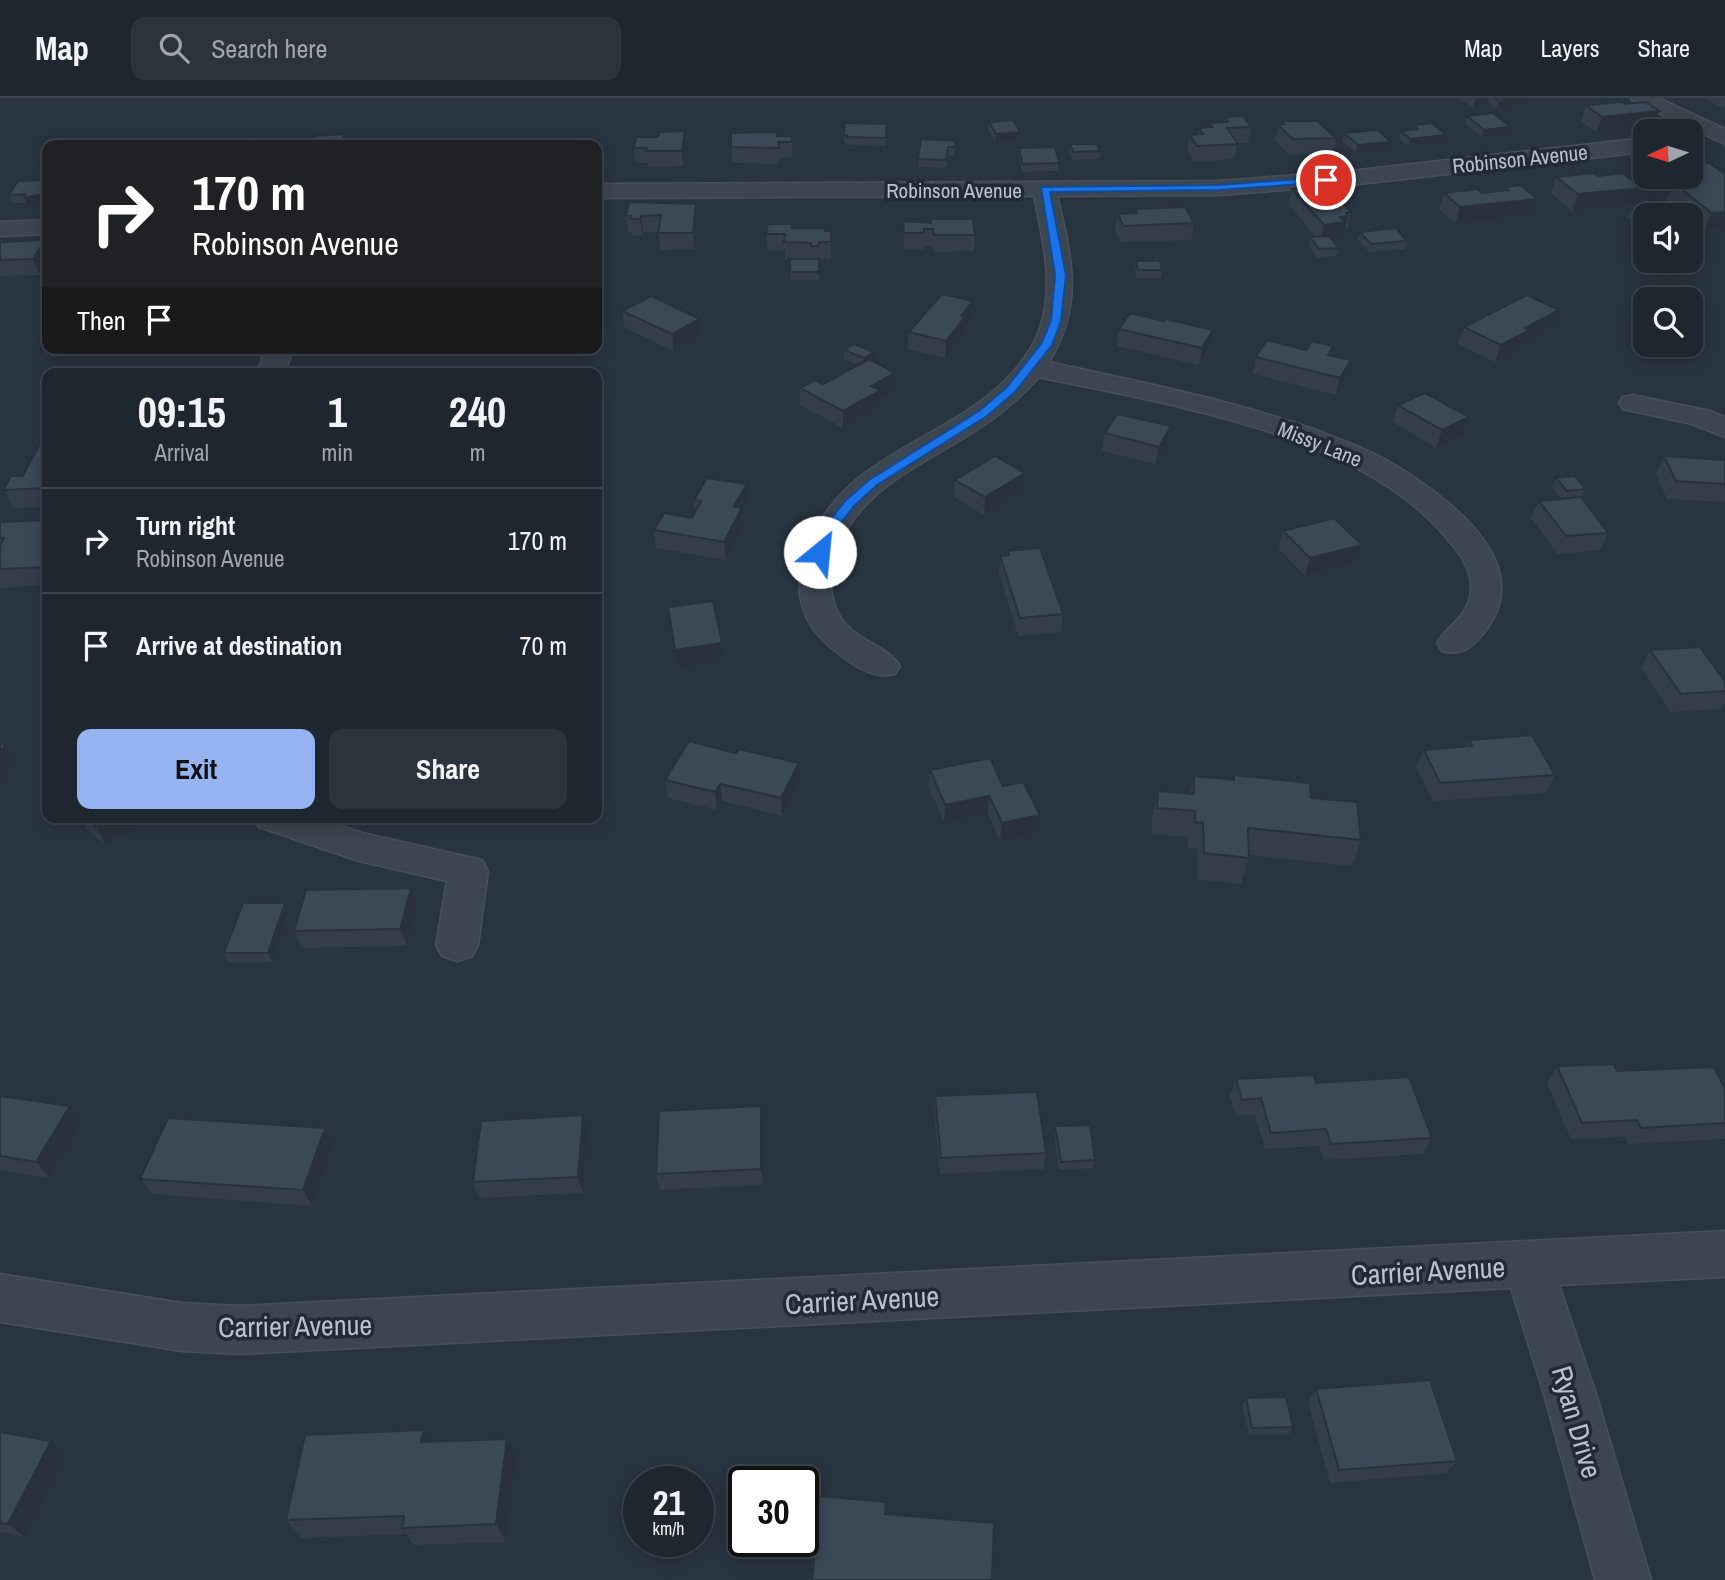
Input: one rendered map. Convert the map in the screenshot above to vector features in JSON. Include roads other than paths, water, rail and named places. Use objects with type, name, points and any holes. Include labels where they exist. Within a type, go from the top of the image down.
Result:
[{"type":"street","points":[[1641,98],[1725,137]]},
{"type":"street","points":[[1703,140],[1725,137]]},
{"type":"street","name":"Robinson Avenue","points":[[602,191],[1180,189],[1269,185],[1633,146]]},
{"type":"street","points":[[883,666],[841,638],[826,622],[817,602],[815,578],[820,552],[832,527],[849,503],[873,482],[983,414],[1032,367],[1046,345],[1056,321],[1060,297],[1058,253],[1044,189]]},
{"type":"street","points":[[0,229],[42,228]]},
{"type":"street","name":"Missy Lane","points":[[1032,367],[1265,422],[1343,450],[1397,480],[1445,516],[1466,539],[1480,560],[1487,579],[1487,596],[1481,615],[1470,630],[1454,643]]},
{"type":"street","points":[[1633,403],[1699,417],[1725,428]]},
{"type":"street","points":[[290,823],[359,846],[468,871],[457,945]]},
{"type":"street","name":"Carrier Avenue","points":[[0,1298],[182,1327],[240,1330],[1725,1254]]},
{"type":"street","name":"Ryan Drive","points":[[1528,1266],[1570,1394],[1623,1580]]}]
